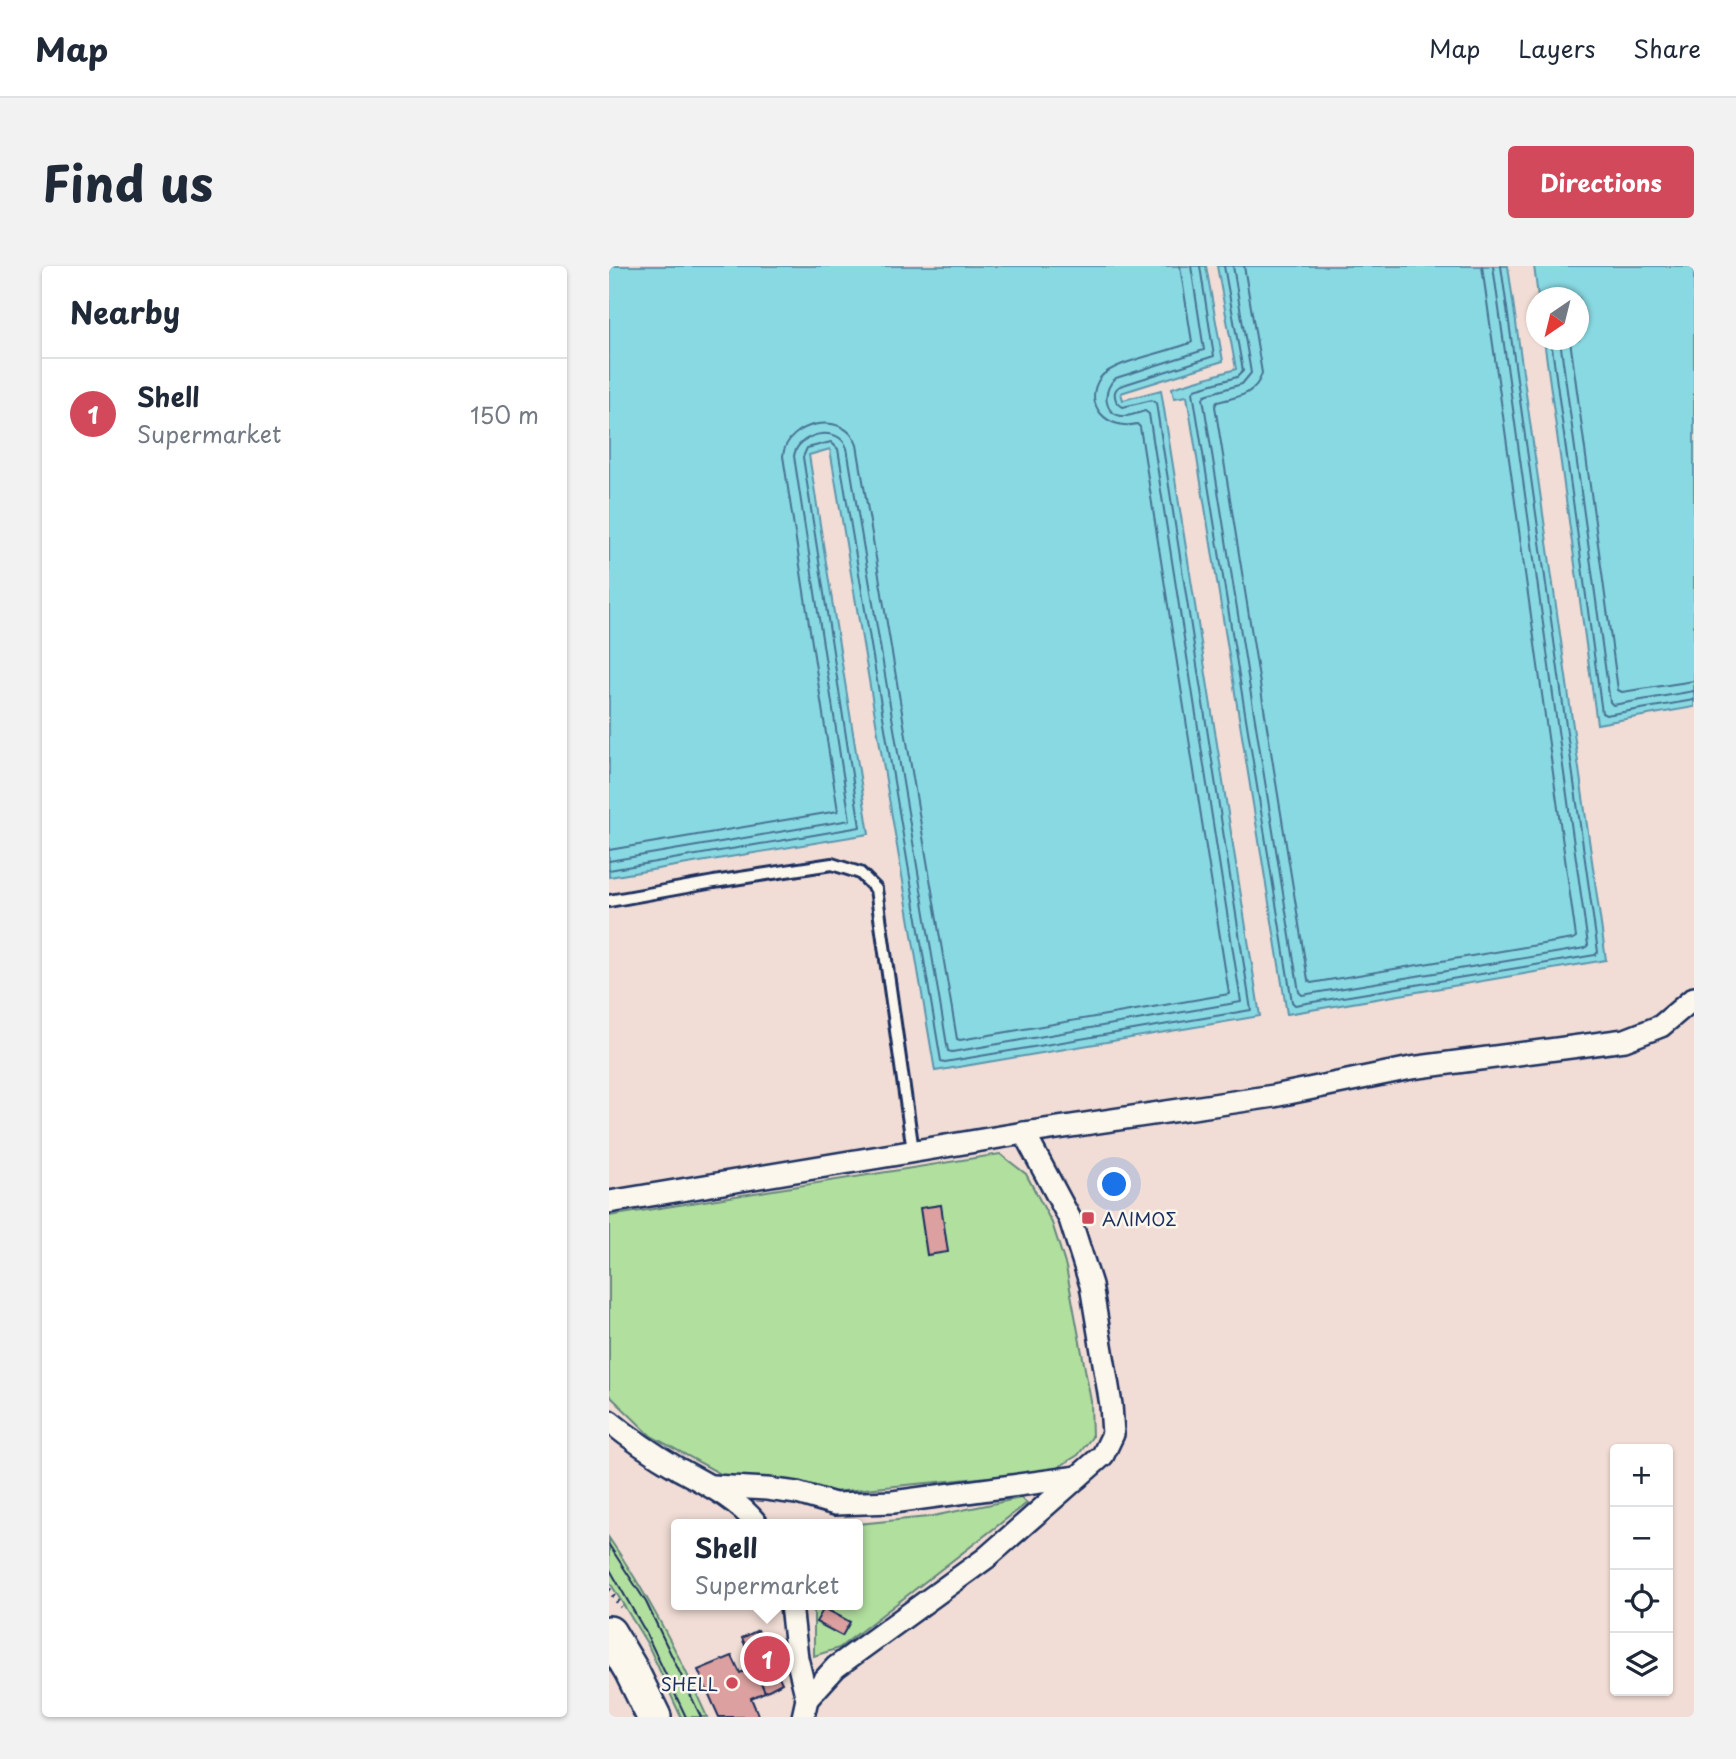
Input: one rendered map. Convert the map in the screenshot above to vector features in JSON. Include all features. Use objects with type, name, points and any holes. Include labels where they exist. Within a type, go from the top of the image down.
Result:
[{"type":"highway","points":[[609,1633],[654,1717]]},
{"type":"street","points":[[609,1202],[1024,1133],[1274,1096],[1411,1068],[1625,1041],[1661,1026],[1694,998]]},
{"type":"street","points":[[805,1708],[837,1667],[986,1558],[1103,1455],[1113,1434],[1104,1354],[1091,1285],[1070,1219],[1024,1133]]},
{"type":"street","points":[[609,1421],[636,1443],[713,1486],[753,1519]]},
{"type":"street","points":[[713,1486],[797,1493],[835,1504],[893,1502],[1079,1476]]},
{"type":"street","points":[[792,1610],[805,1708]]},
{"type":"lane","points":[[609,901],[832,864],[860,873],[870,881],[876,889],[912,1151]]},
{"type":"green space","points":[[1000,1154],[1026,1174],[1052,1223],[1066,1267],[1091,1401],[1092,1437],[1078,1455],[1052,1471],[833,1492],[780,1480],[728,1478],[651,1436],[609,1395],[609,1216]]},
{"type":"green space","points":[[1021,1498],[1027,1503],[839,1648],[814,1656],[814,1610],[863,1610],[863,1524],[928,1517]]},
{"type":"green space","points":[[609,1538],[662,1625],[707,1717],[681,1717],[648,1645],[609,1581]]},
{"type":"water","points":[[609,266],[1206,266],[1223,361],[1121,393],[1123,400],[1161,390],[1260,1016],[935,1071],[830,449],[809,455],[869,834],[609,877]]},
{"type":"water","points":[[1217,266],[1508,266],[1606,960],[1287,1014],[1187,396],[1174,398],[1172,388],[1236,369]]},
{"type":"water","points":[[1534,266],[1694,266],[1694,707],[1597,724],[1545,350],[1589,350],[1589,287],[1537,287]]},
{"type":"building","points":[[941,1205],[948,1252],[927,1255],[920,1208]]},
{"type":"building","points":[[823,1610],[828,1610],[850,1622],[842,1636],[816,1622]]},
{"type":"building","points":[[758,1630],[782,1683],[765,1692],[742,1638]]},
{"type":"building","name":"SHELL","points":[[732,1656],[740,1673],[754,1667],[765,1692],[751,1698],[759,1717],[719,1717],[698,1670]]},
{"type":"tram line","points":[[609,1545],[646,1602],[701,1717]]},
{"type":"tram line","points":[[609,1568],[645,1631],[686,1717]]},
{"type":"place","name":"ΑΛΙΜΟΣ","points":[[1088,1218]]},
{"type":"place","name":"Shell","points":[[767,1659]]},
{"type":"place","name":"SHELL","points":[[732,1683]]}]
